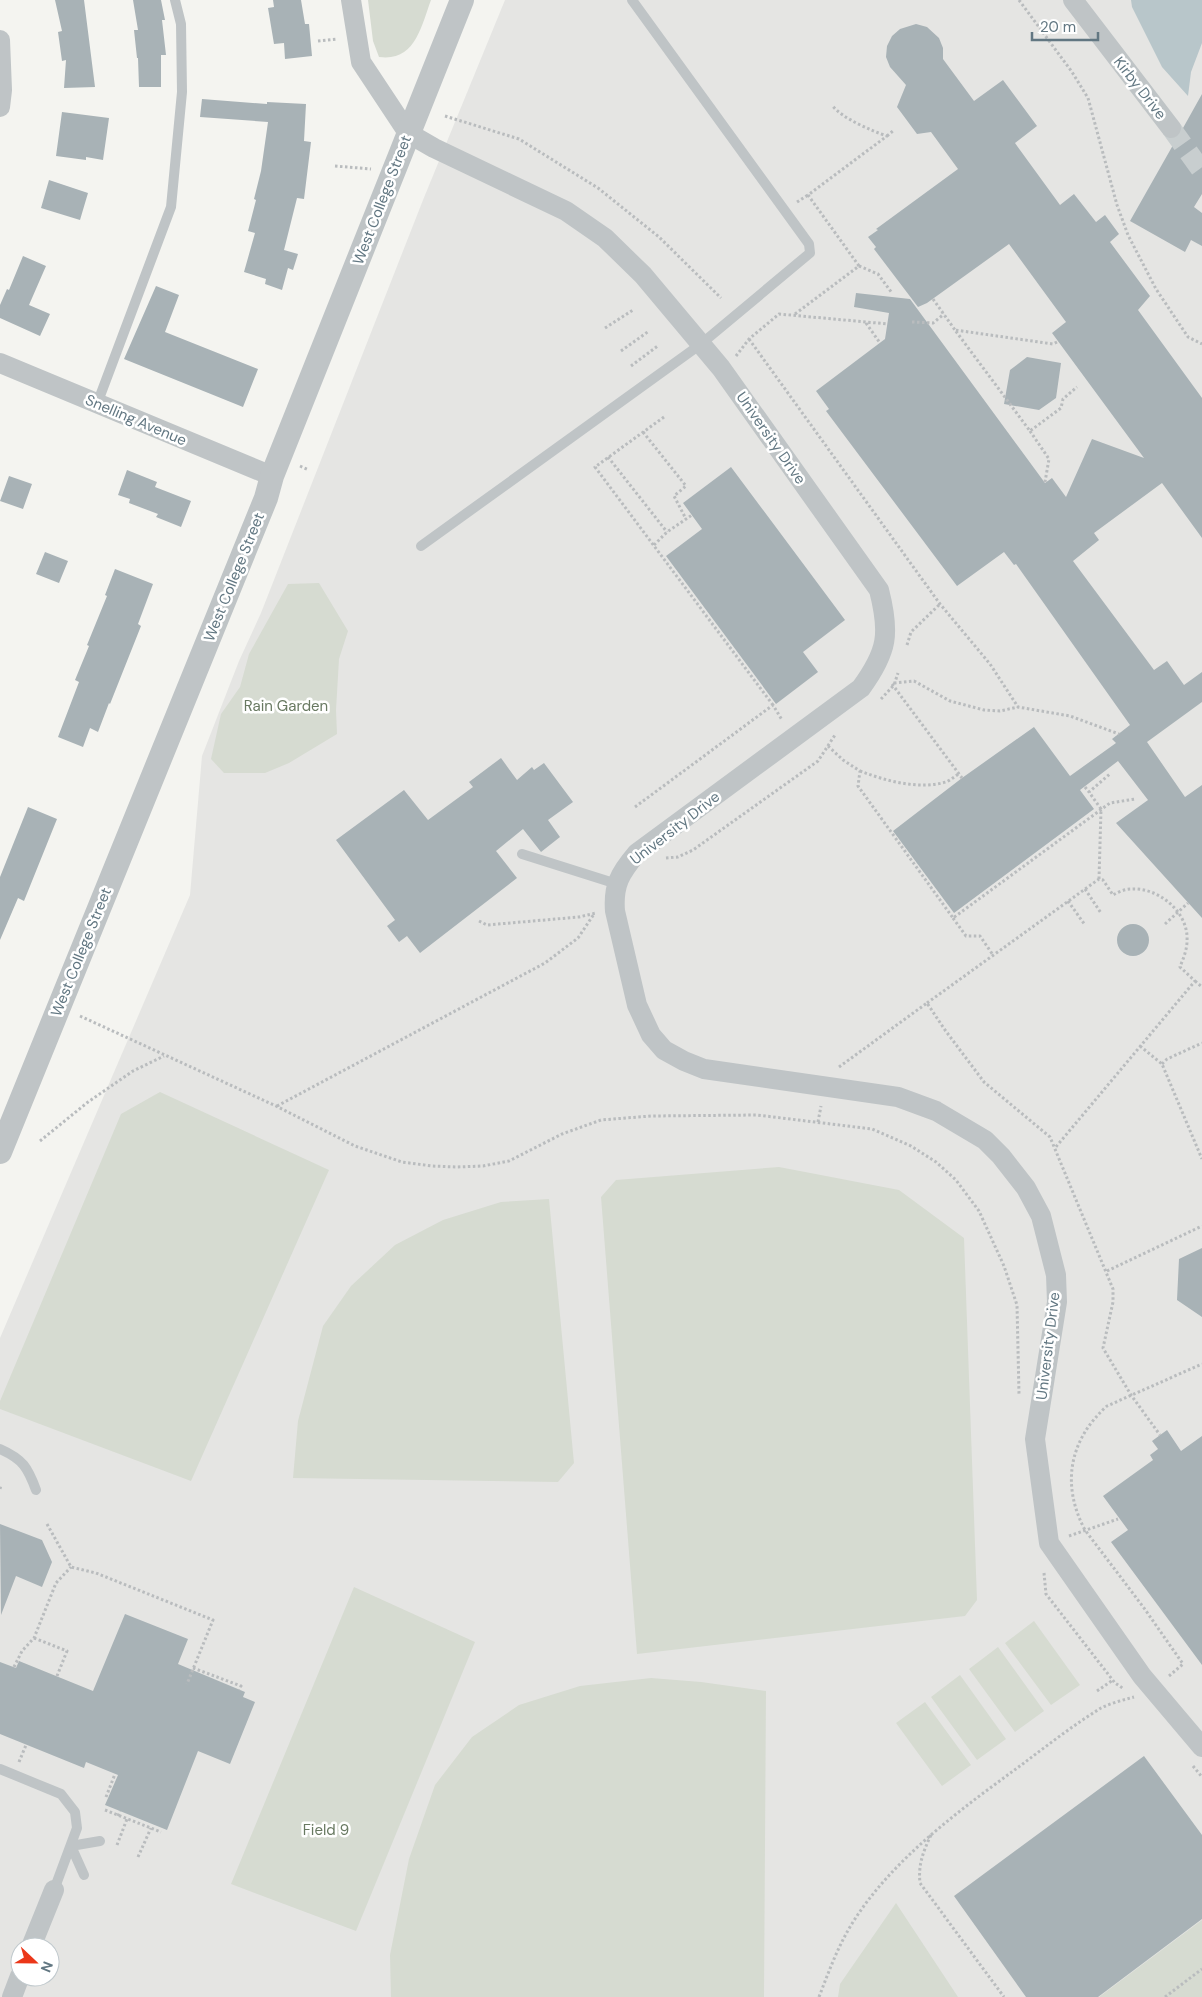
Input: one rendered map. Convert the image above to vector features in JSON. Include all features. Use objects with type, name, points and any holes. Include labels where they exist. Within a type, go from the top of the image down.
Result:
[{"type":"street","points":[[350,0],[361,62],[408,133]]},
{"type":"street","name":"West College Street","points":[[0,1152],[266,498],[272,476],[462,0]]},
{"type":"street","name":"Kirby Drive","points":[[1073,0],[1171,128]]},
{"type":"street","points":[[0,40],[2,90],[0,107]]},
{"type":"street","name":"University Drive","points":[[408,133],[434,148],[566,211],[605,238],[643,275],[721,368],[879,590],[886,616],[885,639],[874,669],[861,688],[637,853],[623,869],[614,896],[615,912],[637,1005],[651,1035],[664,1050],[704,1069],[898,1097],[936,1111],[984,1140],[1001,1156],[1026,1188],[1041,1216],[1056,1275],[1057,1302],[1035,1438],[1049,1543],[1142,1676],[1202,1747]]},
{"type":"street","name":"Snelling Avenue","points":[[0,363],[272,476]]},
{"type":"street","points":[[36,1937],[54,1890]]},
{"type":"lane","points":[[97,404],[171,207],[182,92],[180,24],[175,0]]},
{"type":"lane","points":[[421,546],[701,344],[809,256],[810,247],[632,0]]},
{"type":"lane","points":[[522,854],[617,884]]},
{"type":"lane","points":[[0,1449],[11,1454],[28,1468],[36,1490]]},
{"type":"lane","points":[[0,1769],[61,1794],[75,1812],[77,1828],[54,1890]]},
{"type":"lane","points":[[71,1846],[100,1841]]},
{"type":"lane","points":[[71,1846],[84,1875]]},
{"type":"path","points":[[1020,0],[1072,72],[1088,98],[1117,205],[1128,235],[1156,289],[1188,337],[1202,344]]},
{"type":"path","points":[[832,105],[836,111],[876,132],[888,136]]},
{"type":"path","points":[[445,116],[519,139],[598,188],[659,237],[721,298]]},
{"type":"path","points":[[892,293],[878,274],[859,266],[808,195],[894,130]]},
{"type":"path","points":[[795,314],[859,266]]},
{"type":"path","points":[[933,299],[1049,459],[1045,482]]},
{"type":"path","points":[[605,328],[633,310]]},
{"type":"path","points":[[736,356],[749,339],[779,314],[888,324]]},
{"type":"path","points":[[912,322],[932,323],[944,314]]},
{"type":"path","points":[[866,322],[880,343]]},
{"type":"path","points":[[955,330],[1053,344],[1057,342]]},
{"type":"path","points":[[621,351],[648,331]]},
{"type":"path","points":[[749,339],[940,604],[990,664],[1018,707]]},
{"type":"path","points":[[631,366],[659,345]]},
{"type":"path","points":[[1030,431],[1061,408],[1063,399],[1077,386]]},
{"type":"path","points":[[664,417],[595,467],[784,722]]},
{"type":"path","points":[[643,432],[686,486],[674,496],[686,519]]},
{"type":"path","points":[[608,457],[667,532]]},
{"type":"path","points":[[654,545],[667,532],[692,515]]},
{"type":"path","points":[[962,778],[894,684],[914,682],[950,701],[984,710],[1000,711],[1018,707],[1070,716],[1119,734]]},
{"type":"path","points":[[635,808],[773,705]]},
{"type":"path","points":[[828,746],[843,760],[860,771],[894,782],[935,784],[948,781],[960,773]]},
{"type":"path","points":[[860,771],[858,786],[966,936],[980,936],[994,955]]},
{"type":"path","points":[[1089,792],[1112,773]]},
{"type":"path","points":[[1085,787],[1101,809],[1099,879]]},
{"type":"path","points":[[953,918],[1110,802],[1136,799]]},
{"type":"path","points":[[927,1003],[1099,879]]},
{"type":"path","points":[[1099,879],[1102,880],[1112,895],[1131,889],[1155,893],[1162,897],[1178,913],[1187,932],[1187,941],[1180,967],[1202,986]]},
{"type":"path","points":[[1085,889],[1101,913]]},
{"type":"path","points":[[1068,901],[1085,925]]},
{"type":"path","points":[[1165,924],[1188,903]]},
{"type":"path","points":[[276,1106],[545,963],[578,938],[594,913],[580,917],[487,924],[479,921]]},
{"type":"path","points":[[1055,1148],[1196,981]]},
{"type":"path","points":[[59,1006],[276,1106],[355,1146],[402,1162],[456,1167],[509,1161],[562,1134],[601,1120],[651,1116],[757,1115],[872,1129],[911,1146],[936,1162],[956,1180],[979,1211],[1004,1266],[1017,1305],[1019,1400]]},
{"type":"path","points":[[1162,1064],[1202,1043]]},
{"type":"path","points":[[1140,1046],[1162,1064],[1202,1159]]},
{"type":"path","points":[[40,1141],[88,1102],[133,1070],[165,1056]]},
{"type":"path","points":[[818,1122],[821,1103]]},
{"type":"path","points":[[1107,1271],[1202,1226]]},
{"type":"path","points":[[1168,1677],[1182,1664],[1144,1608],[1085,1530],[1078,1517],[1070,1488],[1073,1458],[1082,1434],[1096,1416],[1107,1406],[1202,1364]]},
{"type":"path","points":[[1049,1543],[1118,1520]]},
{"type":"path","points":[[47,1524],[71,1567],[96,1573],[213,1620],[187,1684]]},
{"type":"path","points":[[819,1997],[829,1967],[854,1920],[878,1889],[933,1832],[1017,1768],[1103,1707],[1139,1697],[1124,1689],[1113,1680],[1046,1594],[1043,1566]]},
{"type":"path","points":[[14,1667],[22,1651],[34,1638],[56,1582],[71,1567]]},
{"type":"path","points":[[34,1638],[67,1651],[57,1676]]},
{"type":"path","points":[[193,1668],[241,1686],[239,1690]]},
{"type":"path","points":[[1097,1691],[1113,1680]]},
{"type":"path","points":[[19,1762],[26,1745]]},
{"type":"path","points":[[1191,1763],[1202,1777]]},
{"type":"path","points":[[106,1797],[115,1774]]},
{"type":"path","points":[[105,1810],[160,1832]]},
{"type":"path","points":[[118,1816],[120,1811]]},
{"type":"path","points":[[116,1848],[127,1819]]},
{"type":"path","points":[[138,1857],[151,1828]]},
{"type":"path","points":[[933,1832],[924,1849],[919,1868],[920,1883],[1004,1997]]},
{"type":"path","points":[[1165,1997],[1202,1969]]},
{"type":"shaded area","points":[[505,0],[1202,0],[1202,1997],[0,1997],[0,1338],[190,895],[202,756],[239,661],[261,613],[423,200]]},
{"type":"shaded area","points":[[1131,0],[1202,0],[1202,43],[1191,72],[1188,96],[1162,67],[1132,7]]},
{"type":"green space","points":[[368,0],[431,0],[415,41],[401,54],[391,57],[379,57],[373,41]]},
{"type":"green space","name":"Rain Garden","points":[[319,583],[348,631],[339,659],[336,710],[337,734],[289,763],[265,773],[224,773],[211,759],[221,714],[240,687],[249,654],[288,584]]},
{"type":"green space","points":[[160,1092],[329,1170],[191,1481],[0,1409],[0,1401],[121,1114]]},
{"type":"green space","points":[[779,1167],[899,1190],[964,1238],[977,1600],[965,1616],[637,1654],[601,1197],[616,1180]]},
{"type":"green space","points":[[549,1199],[574,1463],[558,1482],[293,1478],[298,1421],[323,1326],[351,1286],[395,1245],[443,1220],[501,1202]]},
{"type":"green space","name":"Field 9","points":[[354,1587],[475,1642],[356,1931],[231,1884]]},
{"type":"green space","points":[[1034,1621],[1080,1685],[1051,1705],[1005,1643]]},
{"type":"green space","points":[[998,1647],[1044,1711],[1015,1732],[969,1669]]},
{"type":"green space","points":[[960,1675],[1006,1739],[977,1760],[931,1697]]},
{"type":"green space","points":[[651,1678],[701,1682],[766,1691],[764,1997],[391,1997],[390,1955],[409,1859],[435,1785],[472,1737],[519,1705],[580,1686]]},
{"type":"green space","points":[[925,1702],[971,1765],[942,1786],[896,1723]]},
{"type":"green space","points":[[896,1903],[958,1997],[838,1997],[840,1984]]},
{"type":"green space","points":[[1202,1920],[1202,1997],[1099,1997]]},
{"type":"building","points":[[55,0],[84,0],[95,87],[64,88],[66,60],[62,61],[58,32],[62,31]]},
{"type":"building","points":[[133,0],[161,0],[165,20],[162,20],[166,55],[161,55],[161,87],[139,87],[138,58],[134,30],[138,30]]},
{"type":"building","points":[[273,0],[301,0],[305,24],[309,24],[312,56],[285,59],[284,43],[274,44],[268,8],[274,7]]},
{"type":"building","points":[[916,24],[927,27],[939,38],[943,48],[943,59],[974,101],[1003,80],[1037,126],[1015,143],[1060,205],[1074,194],[1096,222],[1105,215],[1119,234],[1110,242],[1150,296],[1138,310],[1202,398],[1202,538],[1162,483],[1094,533],[1099,540],[1073,561],[1154,670],[1167,661],[1184,685],[1202,672],[1202,702],[1147,742],[1185,797],[1202,785],[1202,918],[1116,823],[1148,800],[1118,761],[1080,790],[1094,809],[954,913],[893,831],[962,778],[1034,727],[1070,776],[1116,743],[1112,739],[1130,725],[1016,564],[1014,565],[1004,552],[957,586],[826,411],[829,409],[816,391],[885,339],[889,313],[854,307],[856,293],[910,299],[1045,483],[1052,478],[1066,497],[1092,439],[1144,458],[1052,333],[1066,322],[1009,244],[927,303],[918,307],[874,249],[876,247],[868,237],[878,230],[876,229],[958,169],[931,132],[917,134],[897,107],[906,85],[890,67],[886,57],[887,46],[892,36],[900,29]]},
{"type":"building","points":[[1202,94],[1202,194],[1194,207],[1202,213],[1202,246],[1191,240],[1185,252],[1130,221],[1177,138],[1182,133]]},
{"type":"building","points":[[202,99],[267,104],[267,102],[306,104],[304,141],[311,142],[304,199],[297,198],[284,250],[298,254],[293,270],[288,268],[282,290],[265,284],[266,279],[244,272],[255,233],[248,231],[256,200],[254,199],[261,171],[268,122],[200,117]]},
{"type":"building","points":[[62,112],[109,118],[103,160],[86,157],[86,160],[56,156]]},
{"type":"building","points":[[49,180],[88,193],[80,220],[41,208]]},
{"type":"building","points":[[23,256],[46,266],[29,305],[50,314],[40,336],[0,318],[0,305],[7,289],[9,290]]},
{"type":"building","points":[[156,286],[179,295],[165,332],[258,369],[243,407],[124,359]]},
{"type":"building","points":[[1027,357],[1061,363],[1056,398],[1039,410],[1004,404],[1010,370]]},
{"type":"building","points":[[731,467],[845,620],[803,652],[818,672],[776,704],[666,556],[702,529],[683,503]]},
{"type":"building","points":[[127,470],[157,482],[155,487],[191,501],[181,527],[156,517],[158,514],[129,503],[130,499],[118,495]]},
{"type":"building","points":[[9,476],[32,484],[23,509],[0,501]]},
{"type":"building","points":[[45,552],[68,561],[59,583],[36,574]]},
{"type":"building","points":[[115,569],[153,584],[138,624],[141,626],[98,732],[90,728],[83,747],[58,737],[79,682],[75,680],[89,646],[87,645],[107,596],[105,595]]},
{"type":"building","points":[[501,758],[517,780],[532,767],[534,770],[544,763],[573,802],[548,820],[560,837],[541,852],[523,829],[496,851],[517,878],[420,953],[407,936],[399,942],[387,926],[395,920],[336,840],[404,790],[428,820],[473,787],[469,782]]},
{"type":"building","points":[[28,807],[57,819],[24,901],[18,898],[0,940],[0,877]]},
{"type":"building","points":[[1133,924],[1139,925],[1144,929],[1148,934],[1148,946],[1144,951],[1139,955],[1133,956],[1127,955],[1122,951],[1118,946],[1117,940],[1118,934],[1122,929],[1127,925]]},
{"type":"building","points":[[1202,1248],[1202,1317],[1177,1300],[1179,1259]]},
{"type":"building","points":[[1167,1430],[1181,1451],[1202,1436],[1202,1665],[1111,1542],[1128,1530],[1103,1496],[1153,1460],[1150,1455],[1158,1449],[1152,1441]]},
{"type":"building","points":[[0,1524],[42,1540],[52,1562],[42,1587],[16,1576],[1,1615]]},
{"type":"building","points":[[125,1614],[188,1639],[178,1664],[245,1692],[243,1697],[255,1702],[230,1764],[198,1751],[167,1830],[105,1805],[118,1775],[86,1762],[84,1768],[0,1734],[0,1662],[16,1668],[19,1661],[93,1691]]},
{"type":"building","points":[[1144,1756],[1202,1835],[1202,1919],[1098,1997],[1026,1997],[954,1896]]},
{"type":"tunnel","points":[[1171,128],[1202,171]]}]
